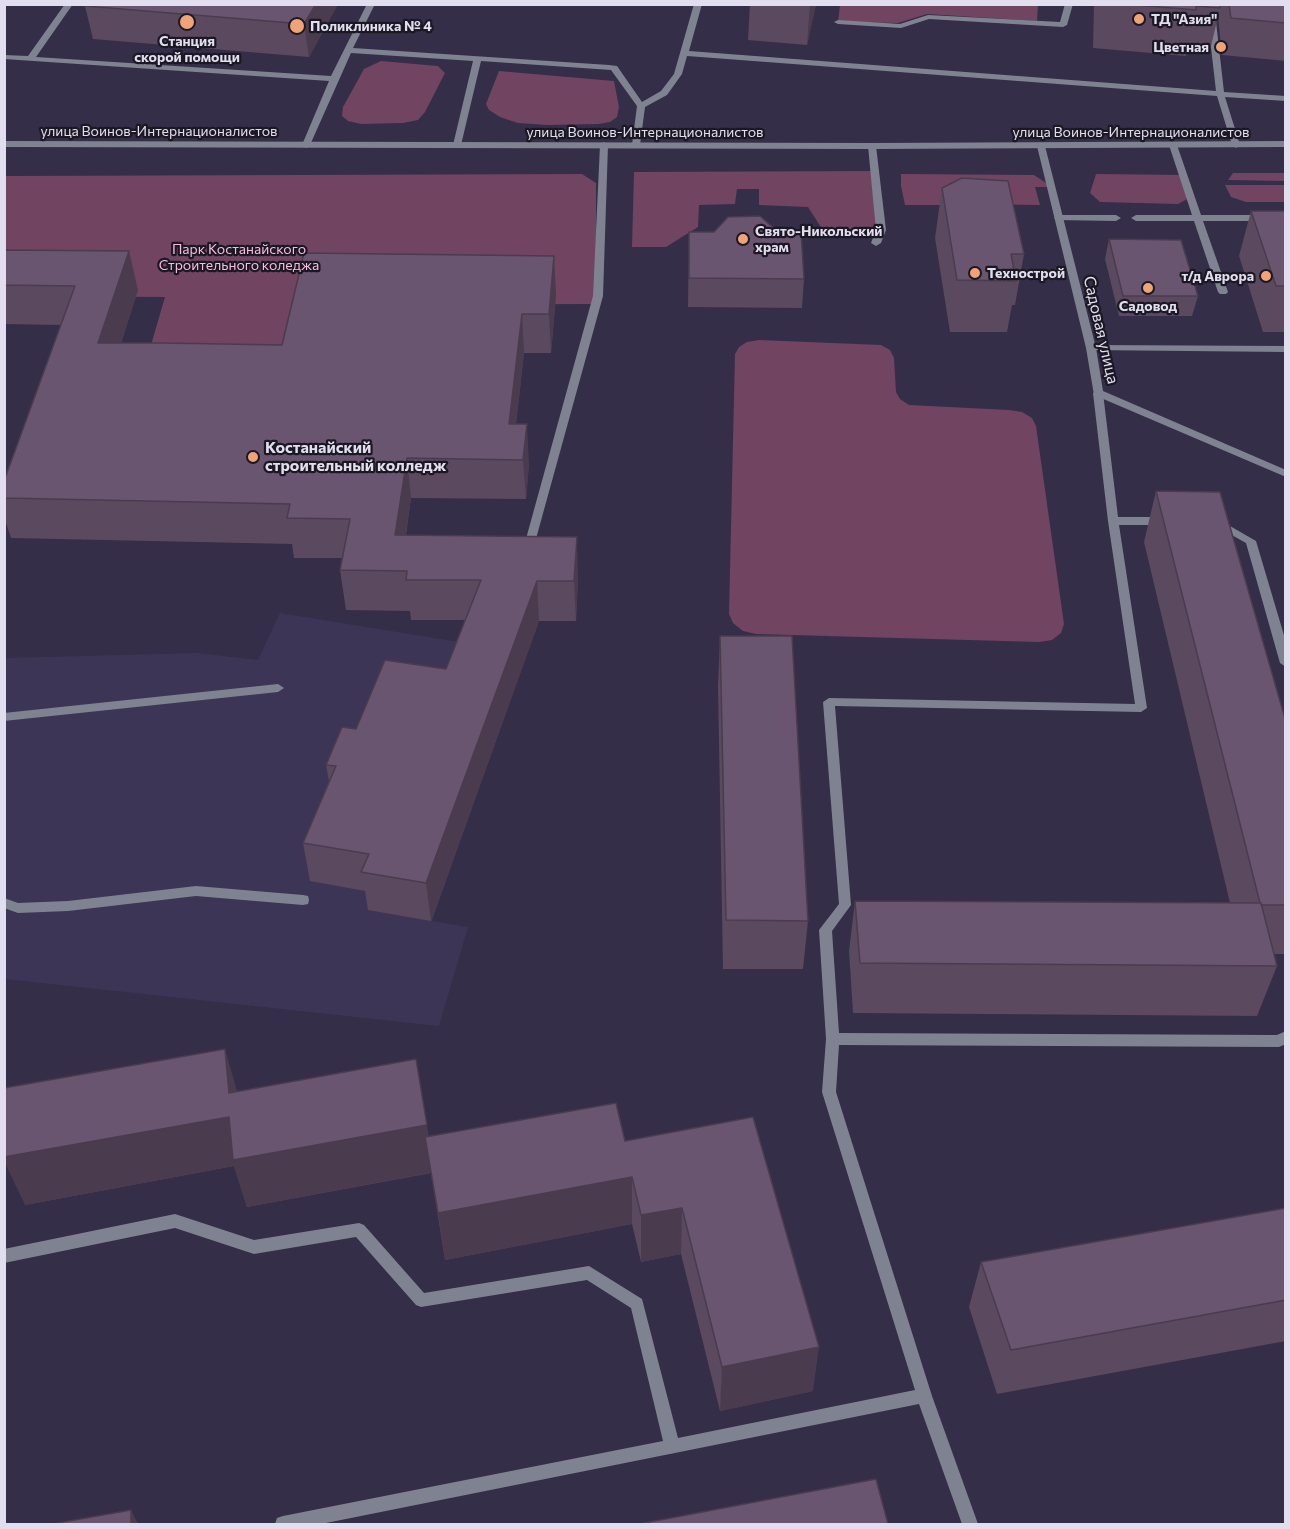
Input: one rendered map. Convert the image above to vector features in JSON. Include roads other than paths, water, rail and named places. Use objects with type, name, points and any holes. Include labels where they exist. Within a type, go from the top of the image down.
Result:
[{"type":"street","points":[[30,59],[69,4]]},
{"type":"street","points":[[306,145],[370,4]]},
{"type":"street","points":[[641,106],[664,93],[678,74],[698,4]]},
{"type":"street","points":[[838,21],[901,26],[928,17],[1063,25],[1069,4]]},
{"type":"street","points":[[1210,4],[1220,94],[1236,145]]},
{"type":"street","points":[[348,50],[614,68],[641,106],[636,145]]},
{"type":"street","points":[[684,54],[1286,99]]},
{"type":"street","points":[[4,57],[334,79]]},
{"type":"street","points":[[457,145],[477,59]]},
{"type":"street","name":"улица Воинов-Интернационалистов","points":[[4,144],[872,146],[1286,144]]},
{"type":"street","points":[[529,546],[598,296],[604,145]]},
{"type":"street","points":[[1173,145],[1222,292]]},
{"type":"street","points":[[872,146],[881,230],[876,243]]},
{"type":"street","name":"Садовая улица","points":[[1041,146],[1091,348],[1098,393],[1286,474]]},
{"type":"street","points":[[1059,218],[1116,218]]},
{"type":"street","points":[[1136,218],[1286,218]]},
{"type":"street","points":[[1091,348],[1286,349]]},
{"type":"street","points":[[970,1524],[924,1396],[829,1092],[832,1039],[825,930],[845,905],[829,702],[1141,708],[1113,521],[1098,393]]},
{"type":"street","points":[[1113,521],[1170,521]]},
{"type":"street","points":[[1204,521],[1216,521],[1251,541],[1286,663]]},
{"type":"street","points":[[4,717],[278,688]]},
{"type":"street","points":[[4,903],[18,908],[68,906],[196,891],[303,900]]},
{"type":"street","points":[[832,1039],[1280,1041],[1286,1036]]},
{"type":"street","points":[[4,1256],[175,1221],[254,1247],[359,1230],[421,1300],[589,1273],[637,1304],[672,1447]]},
{"type":"street","points":[[283,1524],[924,1396]]},
{"type":"place","name":"ТД \"Азия\"","points":[[1139,19]]},
{"type":"place","name":"Станция скорой помощи","points":[[187,22]]},
{"type":"place","name":"Поликлиника № 4","points":[[297,26]]},
{"type":"place","name":"Цветная","points":[[1221,47]]},
{"type":"place","name":"Свято-Никольский храм","points":[[743,239]]},
{"type":"place","name":"Технострой","points":[[975,273]]},
{"type":"place","name":"т/д Аврора","points":[[1266,276]]},
{"type":"place","name":"Садовод","points":[[1148,288]]},
{"type":"place","name":"Костанайский строительный колледж","points":[[253,457]]},
{"type":"park label","name":"Парк Костанайского Строительного коледжа","points":[[239,258]]}]
